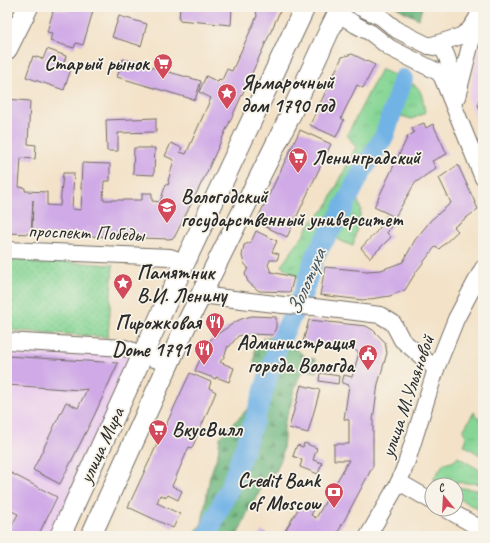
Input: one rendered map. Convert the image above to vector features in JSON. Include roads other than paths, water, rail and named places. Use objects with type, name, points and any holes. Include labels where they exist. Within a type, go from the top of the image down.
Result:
[{"type":"main road","points":[[7,49],[28,7]]},
{"type":"main road","name":"улица Мира","points":[[60,536],[305,7]]},
{"type":"main road","name":"улица Мира","points":[[90,536],[168,364],[289,118],[336,9]]},
{"type":"main road","points":[[186,262],[212,272]]},
{"type":"street","points":[[359,7],[381,17],[397,30],[429,46],[443,49],[449,62],[455,108]]},
{"type":"street","points":[[336,9],[390,48],[438,72],[442,77],[483,178]]},
{"type":"street","points":[[429,46],[461,36],[469,30],[478,14]]},
{"type":"street","points":[[455,108],[478,14]]},
{"type":"street","points":[[422,64],[428,62],[434,55],[429,46]]},
{"type":"street","points":[[422,64],[458,60],[464,58],[469,53]]},
{"type":"street","name":"проспект Победы","points":[[7,250],[170,257],[186,262]]},
{"type":"street","name":"улица М.Ульяновой","points":[[368,536],[399,482],[436,369],[456,319],[483,268]]},
{"type":"street","points":[[201,295],[380,315],[393,323],[402,340],[436,369]]},
{"type":"street","points":[[7,341],[125,348],[168,364]]},
{"type":"street","points":[[399,482],[424,496]]},
{"type":"street","points":[[460,517],[483,530]]},
{"type":"waterway","name":"Золотуха","points":[[207,536],[232,482],[255,418],[279,343],[303,293],[316,253],[337,220],[362,171],[384,137],[403,79]]},
{"type":"place","name":"Старый рынок","points":[[163,80]]},
{"type":"place","name":"Ярмарочный дом 1790 год","points":[[227,110]]},
{"type":"place","name":"Ленинградский","points":[[298,174]]},
{"type":"place","name":"Вологодский государственный университет","points":[[167,224]]},
{"type":"place","name":"Памятник В.И. Ленину","points":[[123,300]]},
{"type":"place","name":"Пирожковая","points":[[215,339]]},
{"type":"place","name":"Dome 1791","points":[[204,366]]},
{"type":"place","name":"Администрация города Вологда","points":[[368,371]]},
{"type":"place","name":"ВкусВилл","points":[[158,446]]},
{"type":"place","name":"Credit Bank of Moscow","points":[[334,509]]}]
